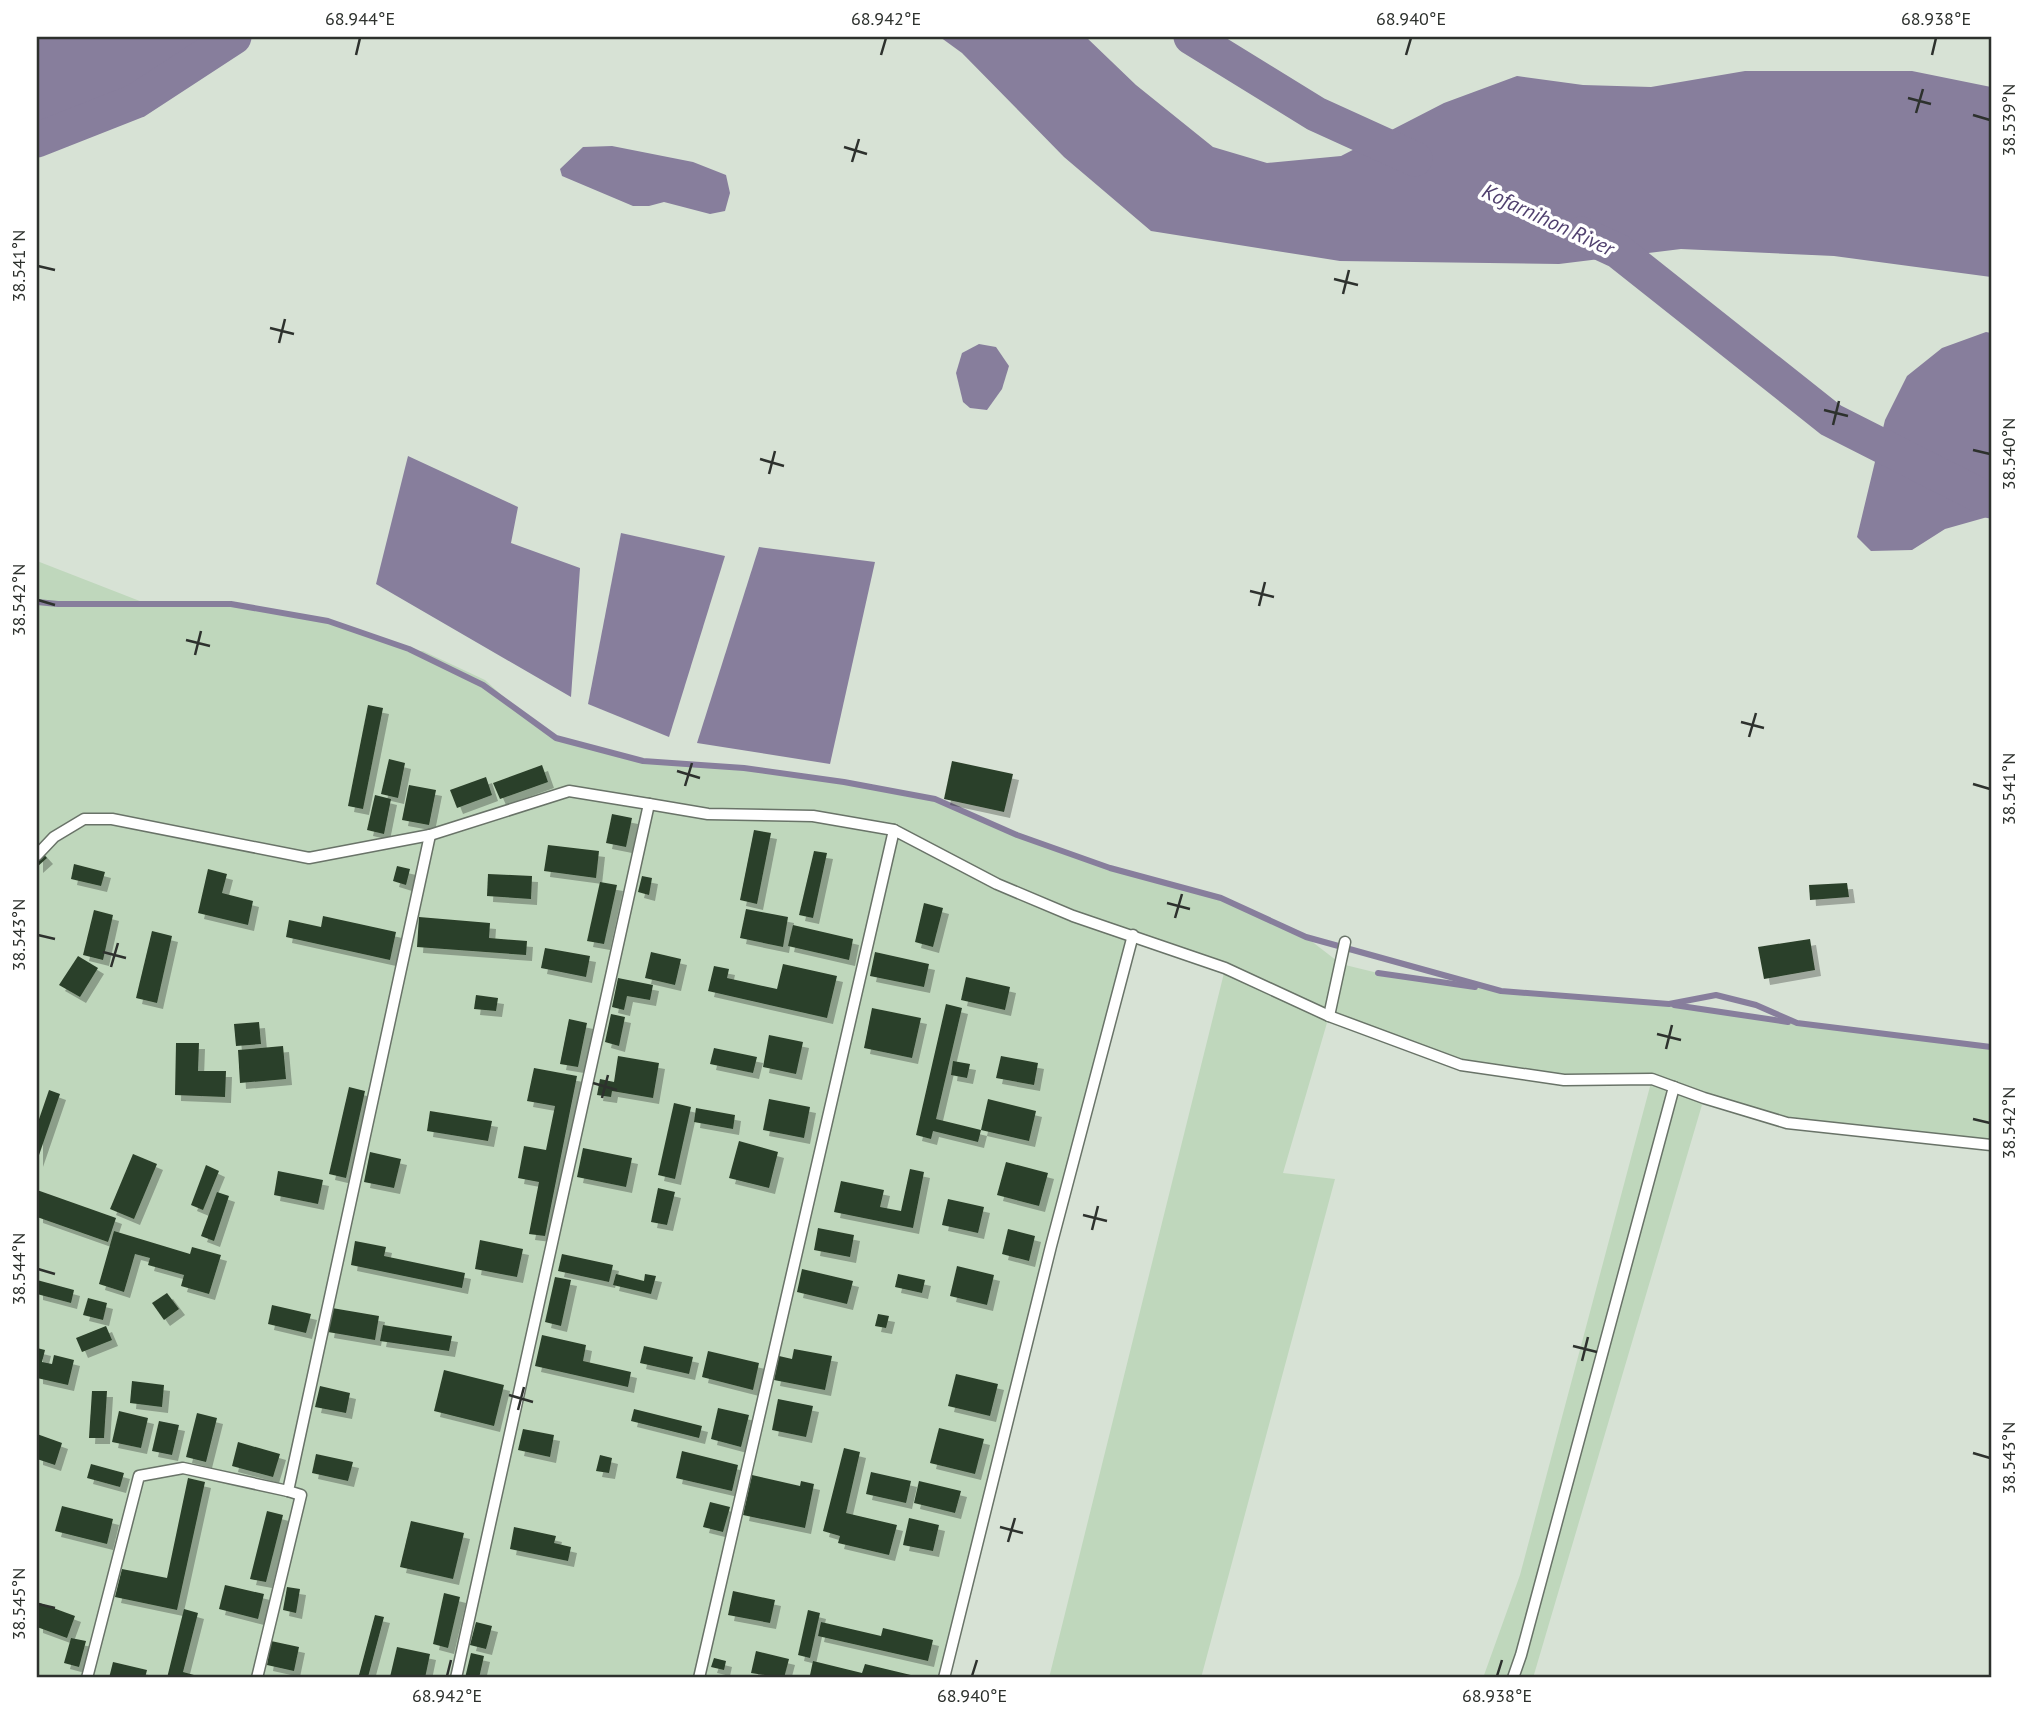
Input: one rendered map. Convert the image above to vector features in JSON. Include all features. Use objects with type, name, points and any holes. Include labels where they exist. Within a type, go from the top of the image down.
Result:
[{"type":"lane","points":[[37,855],[54,837],[84,818],[112,818],[309,858],[430,835],[569,791],[708,814],[813,816],[894,830],[997,884],[1073,916],[1225,968],[1329,1016],[1461,1065],[1564,1080],[1652,1079],[1787,1123],[1991,1145]]},
{"type":"lane","points":[[456,1678],[649,804]]},
{"type":"lane","points":[[699,1678],[894,830]]},
{"type":"lane","points":[[288,1491],[430,835]]},
{"type":"lane","points":[[944,1678],[1051,1246],[1133,935]]},
{"type":"lane","points":[[1329,1016],[1345,942]]},
{"type":"lane","points":[[1513,1678],[1674,1087]]},
{"type":"lane","points":[[87,1678],[138,1476],[183,1468],[300,1495],[257,1678]]},
{"type":"green space","points":[[37,561],[150,605],[231,604],[328,621],[413,651],[423,651],[485,680],[519,711],[556,738],[643,761],[744,768],[844,782],[935,799],[1017,835],[1110,868],[1221,898],[1306,937],[1341,964],[1378,973],[1501,991],[1669,1004],[1991,1047],[1991,1145],[1787,1123],[1704,1098],[1533,1678],[1483,1678],[1520,1575],[1652,1079],[1564,1080],[1461,1065],[1329,1016],[1283,1173],[1335,1179],[1201,1678],[1049,1678],[1225,969],[1133,935],[944,1678],[37,1678]]},
{"type":"water","points":[[37,37],[222,37],[37,142]]},
{"type":"water","points":[[940,37],[1086,37],[1136,85],[1213,147],[1267,163],[1341,156],[1444,103],[1517,76],[1583,85],[1651,87],[1745,71],[1912,71],[1991,87],[1991,277],[1834,256],[1681,249],[1559,264],[1340,261],[1151,231],[1064,157],[962,53]]},
{"type":"water","points":[[612,146],[693,162],[726,175],[730,193],[725,211],[710,214],[664,202],[633,206],[562,176],[560,169],[583,147]]},
{"type":"water","points":[[1986,332],[1991,333],[1991,516],[1945,529],[1912,550],[1871,551],[1857,537],[1885,420],[1907,376],[1942,348]]},
{"type":"water","points":[[979,344],[996,347],[1009,366],[1002,389],[987,410],[970,408],[963,402],[956,373],[962,353]]},
{"type":"water","points":[[408,456],[518,507],[511,543],[580,568],[571,697],[376,584]]},
{"type":"water","points":[[621,533],[725,556],[669,737],[588,704]]},
{"type":"water","points":[[759,547],[875,562],[830,764],[697,743]]},
{"type":"building","points":[[368,705],[383,708],[363,809],[348,806]]},
{"type":"building","points":[[389,759],[405,763],[398,798],[381,794]]},
{"type":"building","points":[[952,761],[1013,774],[1004,812],[944,799]]},
{"type":"building","points":[[542,765],[548,782],[500,799],[493,783]]},
{"type":"building","points":[[486,777],[492,795],[457,808],[450,790]]},
{"type":"building","points":[[409,785],[436,790],[429,825],[402,820]]},
{"type":"building","points":[[375,795],[391,799],[384,834],[367,830]]},
{"type":"building","points":[[612,814],[632,818],[626,847],[606,843]]},
{"type":"building","points":[[754,830],[771,833],[757,904],[740,900]]},
{"type":"building","points":[[548,845],[599,851],[596,878],[544,871]]},
{"type":"building","points":[[37,847],[47,858],[37,867]]},
{"type":"building","points":[[814,851],[827,853],[813,918],[799,915]]},
{"type":"building","points":[[74,864],[105,872],[101,886],[71,879]]},
{"type":"building","points":[[397,866],[410,869],[406,885],[393,881]]},
{"type":"building","points":[[208,869],[227,874],[222,893],[253,901],[248,925],[198,913]]},
{"type":"building","points":[[488,874],[532,876],[531,899],[487,896]]},
{"type":"building","points":[[642,876],[652,878],[649,895],[638,892]]},
{"type":"building","points":[[600,882],[617,885],[604,944],[587,941]]},
{"type":"building","points":[[1847,883],[1849,897],[1810,900],[1809,885]]},
{"type":"building","points":[[924,903],[943,908],[933,947],[915,942]]},
{"type":"building","points":[[746,909],[788,917],[783,947],[740,938]]},
{"type":"building","points":[[94,910],[113,915],[103,960],[83,955]]},
{"type":"building","points":[[323,916],[396,932],[390,960],[286,937],[289,920],[321,927]]},
{"type":"building","points":[[419,917],[490,923],[489,938],[527,941],[526,955],[417,947]]},
{"type":"building","points":[[793,925],[853,939],[849,960],[788,946]]},
{"type":"building","points":[[152,931],[172,936],[157,1003],[136,998]]},
{"type":"building","points":[[1810,939],[1815,970],[1764,979],[1758,947]]},
{"type":"building","points":[[545,948],[590,956],[586,977],[541,968]]},
{"type":"building","points":[[651,952],[681,959],[675,985],[645,978]]},
{"type":"building","points":[[875,952],[929,964],[924,987],[870,976]]},
{"type":"building","points":[[78,956],[98,968],[80,997],[59,985]]},
{"type":"building","points":[[783,964],[837,976],[827,1018],[708,991],[714,966],[729,969],[727,978],[777,989]]},
{"type":"building","points":[[966,977],[1010,987],[1005,1010],[961,1000]]},
{"type":"building","points":[[618,978],[653,985],[650,1000],[627,996],[624,1010],[612,1007]]},
{"type":"building","points":[[476,995],[498,998],[496,1011],[474,1009]]},
{"type":"building","points":[[946,1004],[962,1008],[936,1119],[981,1130],[978,1142],[933,1131],[931,1139],[916,1135]]},
{"type":"building","points":[[872,1008],[921,1018],[912,1058],[864,1048]]},
{"type":"building","points":[[611,1014],[625,1017],[619,1046],[605,1042]]},
{"type":"building","points":[[569,1019],[587,1023],[578,1067],[560,1064]]},
{"type":"building","points":[[259,1022],[261,1044],[236,1046],[234,1024]]},
{"type":"building","points":[[769,1035],[803,1042],[796,1074],[763,1067]]},
{"type":"building","points":[[176,1043],[199,1043],[198,1071],[226,1071],[225,1097],[175,1095]]},
{"type":"building","points":[[283,1046],[286,1079],[240,1083],[238,1050]]},
{"type":"building","points":[[714,1048],[757,1057],[753,1073],[710,1064]]},
{"type":"building","points":[[618,1056],[659,1063],[653,1098],[612,1091],[611,1097],[597,1095],[600,1079],[614,1082]]},
{"type":"building","points":[[1001,1056],[1038,1063],[1034,1085],[996,1078]]},
{"type":"building","points":[[953,1061],[970,1064],[967,1078],[951,1075]]},
{"type":"building","points":[[534,1068],[577,1076],[545,1236],[529,1234],[539,1182],[518,1178],[524,1146],[546,1150],[555,1106],[527,1101]]},
{"type":"building","points":[[349,1087],[365,1091],[346,1178],[329,1174]]},
{"type":"building","points":[[49,1090],[60,1094],[37,1161],[37,1125]]},
{"type":"building","points":[[769,1099],[810,1107],[804,1138],[763,1130]]},
{"type":"building","points":[[988,1099],[1036,1111],[1029,1141],[981,1130]]},
{"type":"building","points":[[674,1103],[691,1107],[675,1179],[658,1175]]},
{"type":"building","points":[[696,1108],[735,1115],[733,1129],[694,1122]]},
{"type":"building","points":[[430,1111],[492,1121],[488,1141],[427,1131]]},
{"type":"building","points":[[739,1141],[778,1152],[769,1188],[729,1178]]},
{"type":"building","points":[[583,1148],[632,1158],[626,1187],[577,1177]]},
{"type":"building","points":[[370,1152],[401,1159],[394,1188],[364,1182]]},
{"type":"building","points":[[133,1154],[157,1164],[134,1219],[110,1209]]},
{"type":"building","points":[[1006,1162],[1048,1173],[1039,1206],[997,1195]]},
{"type":"building","points":[[206,1165],[219,1171],[203,1210],[191,1205]]},
{"type":"building","points":[[910,1169],[924,1172],[913,1228],[834,1212],[841,1181],[884,1190],[880,1207],[901,1211]]},
{"type":"building","points":[[278,1171],[323,1180],[318,1204],[274,1195]]},
{"type":"building","points":[[658,1188],[675,1192],[667,1225],[651,1222]]},
{"type":"building","points":[[37,1190],[116,1218],[108,1242],[37,1217]]},
{"type":"building","points":[[217,1192],[229,1196],[214,1241],[201,1236]]},
{"type":"building","points":[[948,1199],[984,1207],[978,1233],[942,1225]]},
{"type":"building","points":[[818,1228],[854,1235],[850,1257],[814,1250]]},
{"type":"building","points":[[1008,1229],[1035,1236],[1029,1261],[1002,1254]]},
{"type":"building","points":[[114,1231],[190,1254],[192,1247],[221,1255],[209,1294],[181,1286],[184,1275],[148,1265],[150,1258],[135,1254],[124,1292],[99,1284]]},
{"type":"building","points":[[480,1240],[523,1249],[517,1277],[475,1269]]},
{"type":"building","points":[[355,1241],[386,1247],[384,1256],[465,1273],[462,1288],[351,1265]]},
{"type":"building","points":[[562,1254],[613,1265],[609,1282],[558,1271]]},
{"type":"building","points":[[957,1266],[994,1275],[987,1305],[950,1296]]},
{"type":"building","points":[[802,1269],[853,1281],[847,1304],[797,1292]]},
{"type":"building","points":[[616,1274],[644,1281],[645,1274],[656,1276],[651,1294],[613,1285]]},
{"type":"building","points":[[898,1274],[925,1280],[922,1293],[895,1287]]},
{"type":"building","points":[[555,1277],[571,1280],[561,1326],[545,1322]]},
{"type":"building","points":[[37,1280],[74,1290],[71,1303],[37,1294]]},
{"type":"building","points":[[167,1293],[179,1309],[164,1320],[152,1303]]},
{"type":"building","points":[[88,1298],[107,1303],[103,1320],[83,1315]]},
{"type":"building","points":[[272,1305],[311,1314],[306,1333],[268,1324]]},
{"type":"building","points":[[332,1308],[379,1316],[375,1340],[328,1332]]},
{"type":"building","points":[[878,1314],[889,1316],[886,1328],[875,1326]]},
{"type":"building","points":[[383,1325],[452,1336],[449,1351],[380,1341]]},
{"type":"building","points":[[106,1326],[112,1340],[82,1352],[76,1338]]},
{"type":"building","points":[[542,1335],[586,1345],[583,1361],[631,1372],[628,1387],[535,1366]]},
{"type":"building","points":[[644,1346],[693,1357],[689,1374],[640,1363]]},
{"type":"building","points":[[37,1348],[45,1350],[42,1362],[52,1364],[54,1355],[74,1360],[68,1385],[37,1378]]},
{"type":"building","points":[[794,1349],[832,1356],[825,1390],[774,1380],[779,1356],[792,1359]]},
{"type":"building","points":[[708,1351],[759,1363],[753,1390],[702,1377]]},
{"type":"building","points":[[444,1370],[504,1385],[494,1426],[434,1411]]},
{"type":"building","points":[[956,1374],[998,1384],[990,1416],[948,1406]]},
{"type":"building","points":[[132,1381],[164,1385],[162,1407],[130,1403]]},
{"type":"building","points":[[320,1386],[350,1393],[346,1413],[315,1407]]},
{"type":"building","points":[[92,1391],[107,1391],[104,1438],[89,1438]]},
{"type":"building","points":[[778,1399],[813,1406],[806,1437],[772,1430]]},
{"type":"building","points":[[718,1408],[749,1415],[741,1447],[711,1439]]},
{"type":"building","points":[[634,1409],[702,1426],[699,1438],[631,1421]]},
{"type":"building","points":[[119,1411],[148,1418],[141,1448],[112,1442]]},
{"type":"building","points":[[197,1413],[217,1418],[206,1462],[186,1457]]},
{"type":"building","points":[[159,1421],[179,1425],[172,1455],[152,1451]]},
{"type":"building","points":[[939,1428],[984,1439],[975,1474],[930,1463]]},
{"type":"building","points":[[523,1429],[554,1435],[550,1457],[518,1450]]},
{"type":"building","points":[[37,1434],[62,1443],[55,1465],[37,1459]]},
{"type":"building","points":[[238,1442],[280,1454],[273,1477],[232,1466]]},
{"type":"building","points":[[844,1448],[860,1452],[846,1513],[897,1525],[889,1555],[838,1543],[840,1536],[823,1531]]},
{"type":"building","points":[[682,1451],[738,1465],[732,1491],[676,1478]]},
{"type":"building","points":[[316,1454],[353,1462],[348,1481],[312,1473]]},
{"type":"building","points":[[600,1455],[612,1458],[609,1473],[596,1471]]},
{"type":"building","points":[[91,1464],[124,1473],[120,1487],[87,1478]]},
{"type":"building","points":[[871,1472],[911,1481],[906,1503],[866,1494]]},
{"type":"building","points":[[752,1475],[800,1486],[801,1481],[814,1484],[805,1528],[743,1515]]},
{"type":"building","points":[[188,1478],[205,1482],[177,1610],[115,1597],[122,1569],[167,1578]]},
{"type":"building","points":[[919,1481],[961,1491],[955,1513],[914,1503]]},
{"type":"building","points":[[710,1502],[730,1507],[723,1532],[703,1527]]},
{"type":"building","points":[[62,1506],[113,1519],[107,1544],[55,1531]]},
{"type":"building","points":[[267,1511],[283,1515],[266,1582],[250,1579]]},
{"type":"building","points":[[909,1518],[939,1525],[933,1551],[903,1545]]},
{"type":"building","points":[[411,1521],[464,1533],[453,1579],[400,1567]]},
{"type":"building","points":[[514,1527],[556,1536],[554,1543],[571,1547],[568,1561],[510,1549]]},
{"type":"building","points":[[225,1585],[264,1594],[258,1619],[219,1609]]},
{"type":"building","points":[[287,1587],[300,1589],[296,1613],[283,1610]]},
{"type":"building","points":[[733,1591],[775,1600],[770,1623],[728,1615]]},
{"type":"building","points":[[444,1593],[460,1597],[448,1648],[433,1644]]},
{"type":"building","points":[[37,1602],[75,1616],[67,1638],[37,1627]]},
{"type":"building","points":[[184,1609],[198,1613],[183,1672],[205,1678],[167,1678]]},
{"type":"building","points":[[808,1610],[820,1613],[810,1658],[798,1655]]},
{"type":"building","points":[[375,1615],[384,1617],[368,1677],[359,1675]]},
{"type":"building","points":[[476,1622],[492,1626],[486,1649],[470,1645]]},
{"type":"building","points":[[821,1622],[881,1636],[883,1628],[933,1640],[928,1661],[818,1636]]},
{"type":"building","points":[[71,1638],[86,1641],[79,1667],[64,1663]]},
{"type":"building","points":[[271,1641],[299,1647],[294,1671],[267,1665]]},
{"type":"building","points":[[397,1647],[430,1654],[425,1678],[390,1677]]},
{"type":"building","points":[[756,1651],[789,1659],[784,1678],[751,1673]]},
{"type":"building","points":[[471,1653],[484,1656],[479,1678],[465,1678]]},
{"type":"building","points":[[714,1658],[726,1661],[724,1670],[711,1667]]},
{"type":"building","points":[[813,1661],[862,1673],[865,1664],[915,1676],[825,1678],[810,1675]]},
{"type":"building","points":[[113,1662],[147,1670],[145,1678],[109,1678]]},
{"type":"waterway","name":"Kofarnihon River","points":[[37,140],[136,101],[234,37]]},
{"type":"waterway","name":"Kofarnihon River","points":[[1191,37],[1316,114],[1415,159]]},
{"type":"waterway","name":"Kofarnihon River","points":[[1581,234],[1618,251],[1831,420],[1991,501]]},
{"type":"waterway","points":[[37,602],[231,604],[328,621],[409,649],[483,685],[556,738],[643,761],[744,768],[844,782],[935,799],[1017,835],[1110,868],[1221,898],[1306,937],[1501,991],[1669,1004],[1716,995],[1756,1005],[1797,1023],[1991,1047]]},
{"type":"waterway","points":[[1378,973],[1475,987]]},
{"type":"waterway","points":[[1674,1005],[1788,1022]]}]
